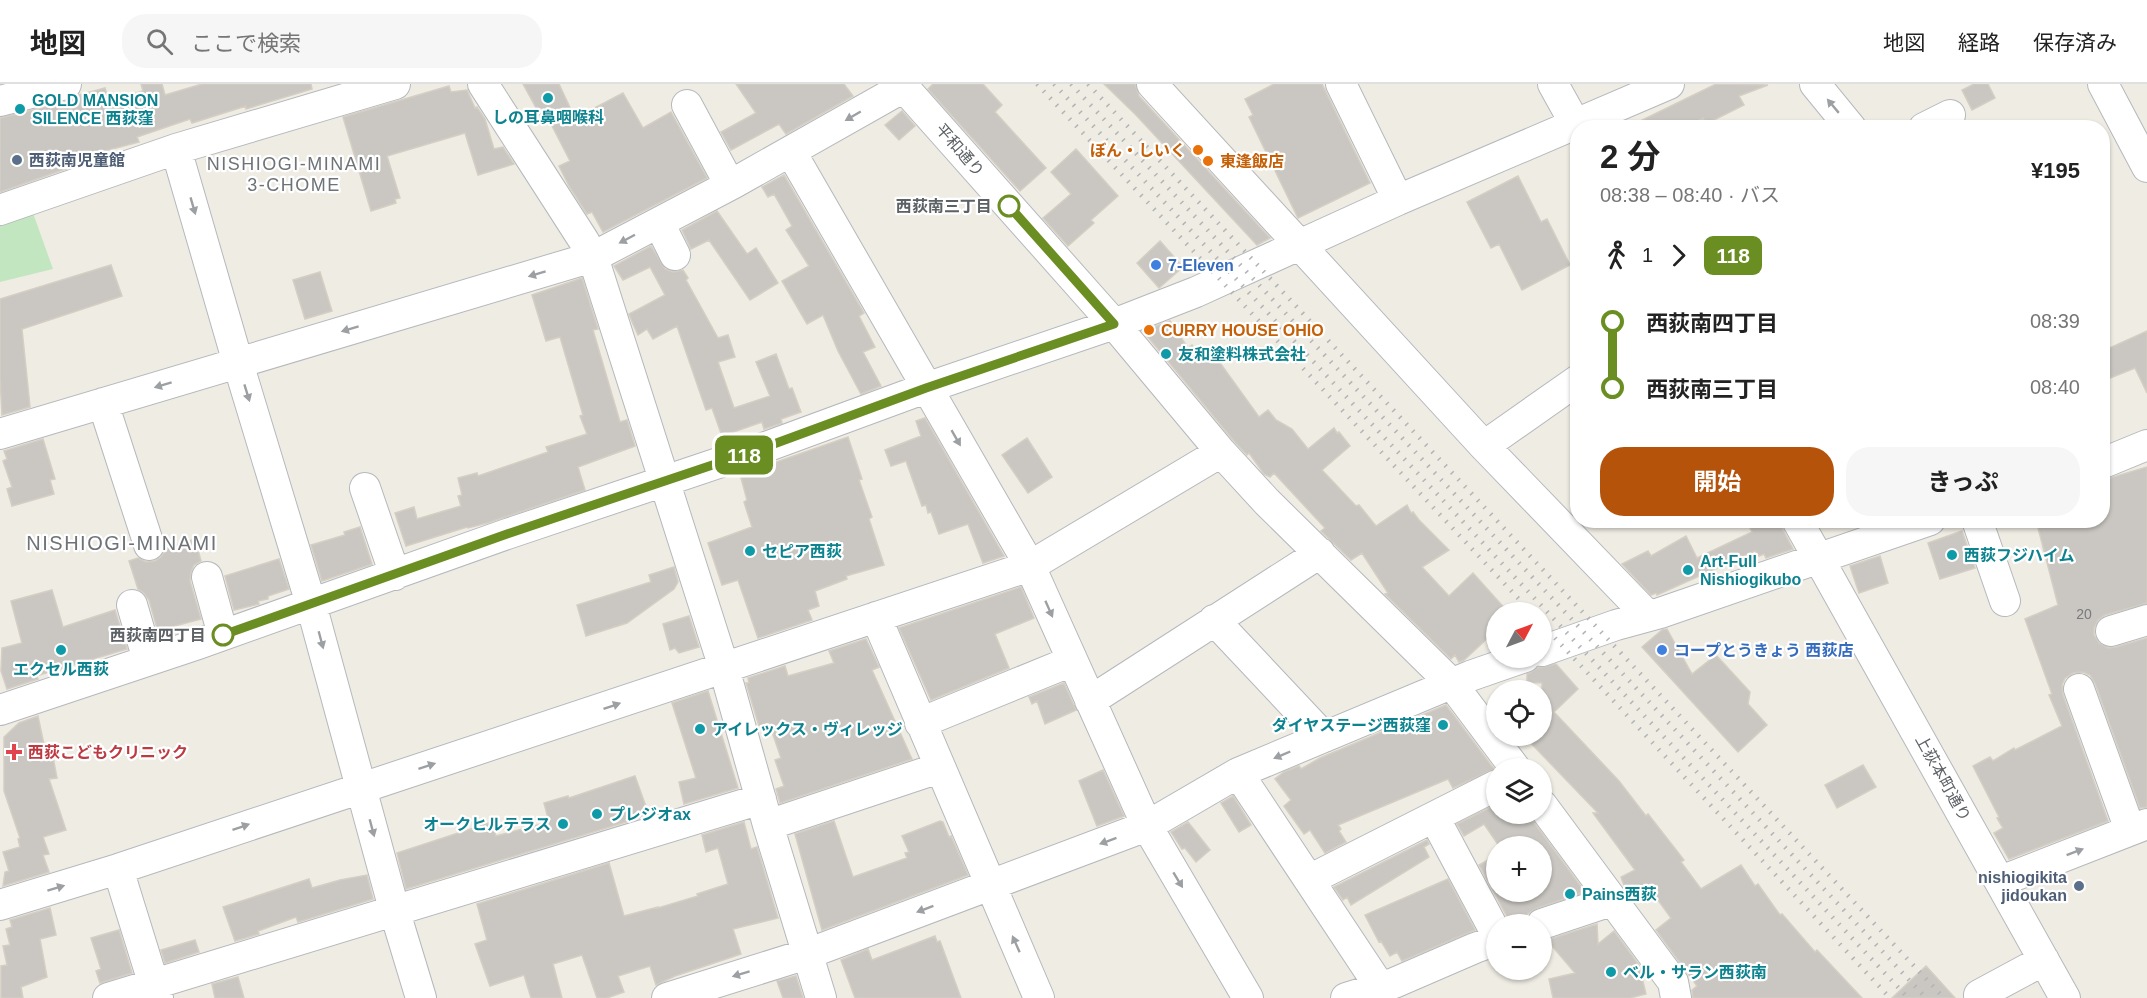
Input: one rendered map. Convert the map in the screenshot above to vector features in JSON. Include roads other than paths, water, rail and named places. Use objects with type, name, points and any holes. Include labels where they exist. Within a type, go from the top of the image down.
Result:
[{"type":"street","points":[[0,101],[66,84]]},
{"type":"street","points":[[0,210],[176,149],[395,84]]},
{"type":"street","points":[[483,84],[593,257],[724,668],[821,998]]},
{"type":"street","points":[[1152,84],[1484,446],[1648,616]]},
{"type":"street","points":[[1341,84],[1398,200]]},
{"type":"street","points":[[1553,84],[1573,120]]},
{"type":"street","points":[[1592,120],[1669,84]]},
{"type":"street","points":[[1815,84],[1844,120]]},
{"type":"street","points":[[2103,84],[2147,167]]},
{"type":"street","points":[[0,434],[593,257],[791,152],[903,86]]},
{"type":"street","name":"平和通り","points":[[903,86],[1114,324],[1221,452],[1267,502],[1452,684],[1508,758]]},
{"type":"street","points":[[687,105],[730,185]]},
{"type":"street","points":[[0,710],[763,448],[926,388],[1114,324],[1196,292],[1297,244],[1398,200],[1570,130]]},
{"type":"street","points":[[176,149],[311,604],[394,909],[421,998]]},
{"type":"street","points":[[791,152],[1030,566],[1147,826],[1248,998]]},
{"type":"street","points":[[658,223],[675,255]]},
{"type":"street","points":[[1484,446],[1570,386]]},
{"type":"street","points":[[103,403],[149,545]]},
{"type":"street","points":[[2110,460],[2147,445]]},
{"type":"street","points":[[0,905],[118,869],[1030,566],[1221,452]]},
{"type":"street","points":[[365,488],[395,575]]},
{"type":"street","name":"上荻本町通り","points":[[1802,528],[2065,998]]},
{"type":"street","points":[[1552,647],[1907,528]]},
{"type":"street","points":[[1980,528],[2005,601]]},
{"type":"street","points":[[1090,701],[1320,553]]},
{"type":"street","points":[[207,577],[223,635]]},
{"type":"street","points":[[132,605],[148,660]]},
{"type":"street","points":[[876,617],[1039,998]]},
{"type":"street","points":[[1214,620],[1324,737]]},
{"type":"street","points":[[2110,631],[2147,620]]},
{"type":"street","points":[[920,723],[1072,661]]},
{"type":"street","points":[[667,998],[807,954],[1147,826],[1238,773],[1495,668]]},
{"type":"street","points":[[2001,881],[2139,827],[2079,689]]},
{"type":"street","points":[[108,998],[156,991],[394,909],[939,768]]},
{"type":"street","points":[[1238,773],[1309,880],[1391,990]]},
{"type":"street","points":[[1309,880],[1486,791]]},
{"type":"street","points":[[1434,817],[1486,914]]},
{"type":"street","points":[[1552,819],[1673,982],[1676,998]]},
{"type":"street","points":[[118,869],[156,991]]},
{"type":"street","points":[[1552,921],[1611,901]]},
{"type":"street","points":[[1346,998],[1391,990],[1486,944]]},
{"type":"street","points":[[1979,995],[2044,960]]},
{"type":"railway","points":[[1037,84],[1522,602]]},
{"type":"railway","points":[[1054,84],[1908,998]]},
{"type":"railway","points":[[1071,84],[1926,998]]},
{"type":"railway","points":[[1088,84],[1944,998]]},
{"type":"railway","points":[[1552,635],[1890,998]]},
{"type":"place","name":"しの耳鼻咽喉科","points":[[548,98]]},
{"type":"place","name":"GOLD MANSION SILENCE 西荻窪","points":[[20,109]]},
{"type":"place","name":"ぼん・しいく","points":[[1198,150]]},
{"type":"place","name":"西荻南児童館","points":[[17,160]]},
{"type":"place","name":"東逢飯店","points":[[1208,161]]},
{"type":"place","name":"西荻南三丁目","points":[[1009,206]]},
{"type":"place","name":"7-Eleven","points":[[1156,265]]},
{"type":"place","name":"CURRY HOUSE OHIO","points":[[1149,330]]},
{"type":"place","name":"友和塗料株式会社","points":[[1166,354]]},
{"type":"place","name":"セピア西荻","points":[[750,551]]},
{"type":"place","name":"西荻フジハイム","points":[[1952,555]]},
{"type":"place","name":"Art-Full Nishiogikubo","points":[[1688,570]]},
{"type":"place","name":"西荻南四丁目","points":[[223,635]]},
{"type":"place","name":"エクセル西荻","points":[[61,650]]},
{"type":"place","name":"コープとうきょう 西荻店","points":[[1662,650]]},
{"type":"place","name":"ダイヤステージ西荻窪","points":[[1443,725]]},
{"type":"place","name":"アイレックス・ヴィレッジ","points":[[700,729]]},
{"type":"place","name":"西荻こどもクリニック","points":[[14,752]]},
{"type":"place","name":"プレジオax","points":[[597,814]]},
{"type":"place","name":"オークヒルテラス","points":[[563,824]]},
{"type":"place","name":"nishiogikita jidoukan","points":[[2079,886]]},
{"type":"place","name":"Pains西荻","points":[[1570,894]]},
{"type":"place","name":"ベル・サラン西荻南","points":[[1611,972]]},
{"type":"district","name":"NISHIOGI-MINAMI 3-CHOME","points":[[294,174]]},
{"type":"district","name":"NISHIOGI-MINAMI","points":[[122,543]]}]
